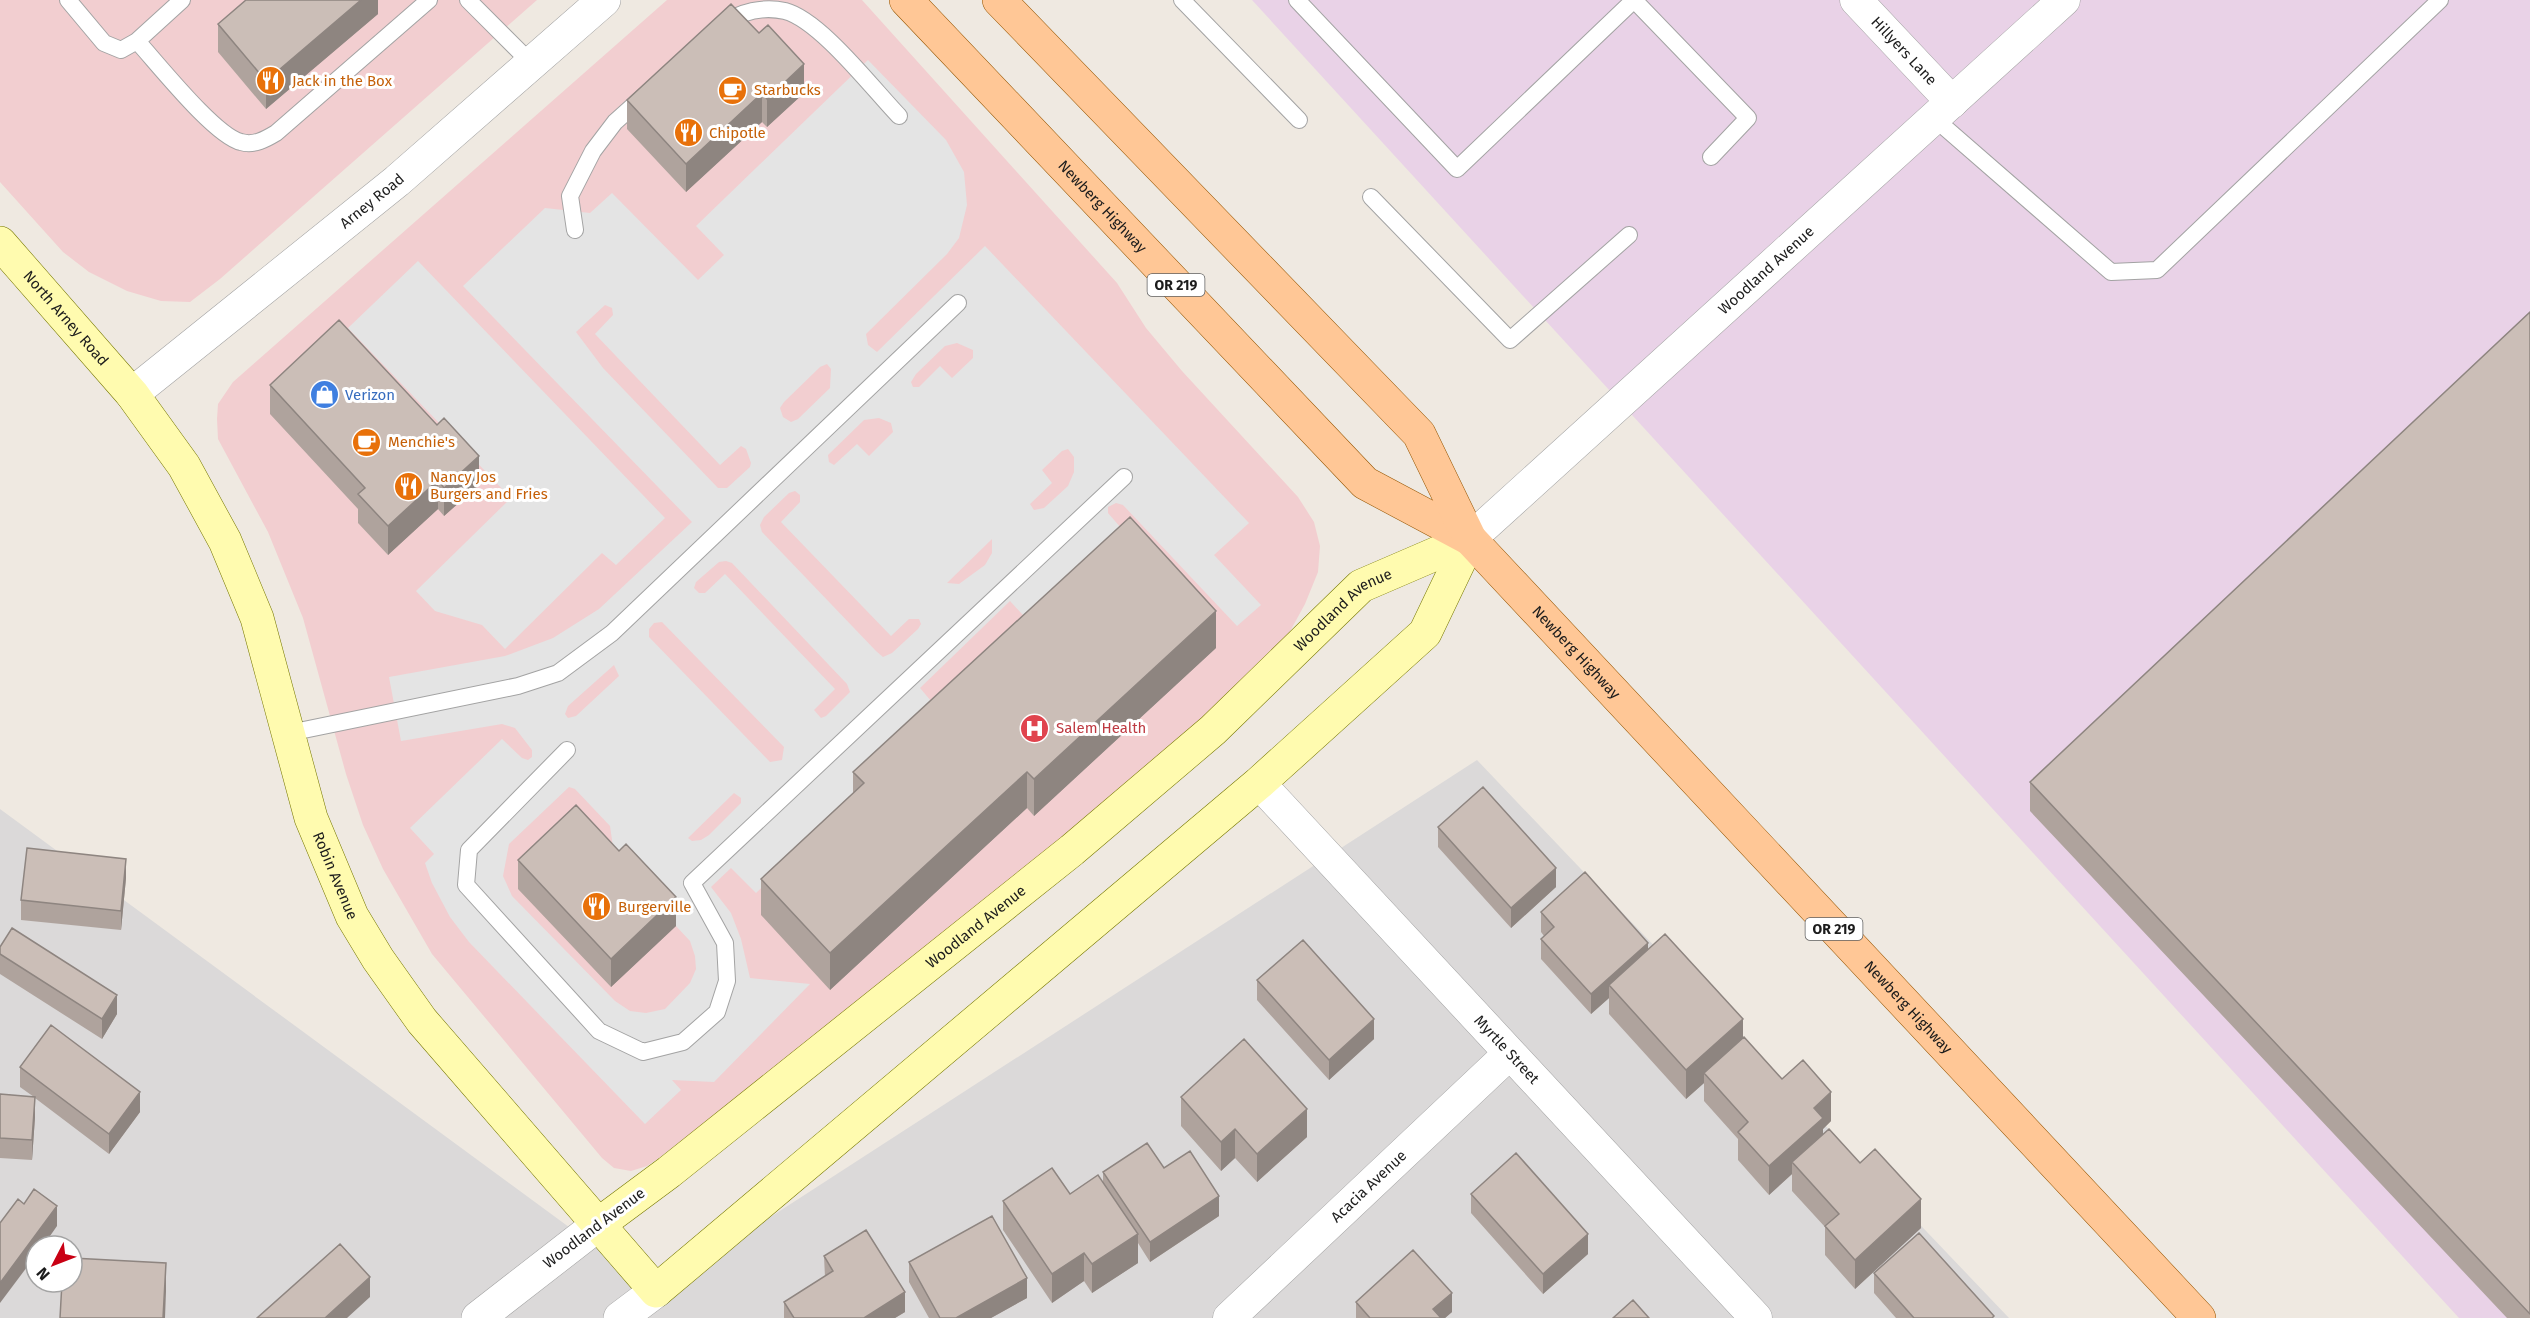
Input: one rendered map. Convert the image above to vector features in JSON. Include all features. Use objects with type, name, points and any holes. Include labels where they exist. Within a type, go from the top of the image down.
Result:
[{"type":"main road","name":"Newberg Highway","points":[[906,0],[1365,483],[1470,539]]},
{"type":"main road","name":"Newberg Highway","points":[[999,0],[1419,434],[1470,539],[2199,1318]]},
{"type":"main road","name":"North Arney Road","points":[[0,243],[132,394]]},
{"type":"main road","name":"Robin Avenue","points":[[132,394],[184,466],[225,541],[257,618],[311,818],[352,916],[422,1021],[656,1291]]},
{"type":"main road","name":"Woodland Avenue","points":[[656,1291],[1259,783],[1425,633],[1470,539]]},
{"type":"main road","name":"Woodland Avenue","points":[[599,1224],[669,1172],[1072,850],[1213,730],[1361,586],[1470,539]]},
{"type":"street","name":"Arney Road","points":[[132,394],[397,181],[604,0]]},
{"type":"street","name":"Hillyers Lane","points":[[1856,0],[1943,110]]},
{"type":"street","name":"Woodland Avenue","points":[[1470,539],[2064,0]]},
{"type":"street","name":"Myrtle Street","points":[[1259,783],[1756,1318]]},
{"type":"street","name":"Acacia Avenue","points":[[1228,1318],[1509,1054]]},
{"type":"street","name":"Woodland Avenue","points":[[478,1318],[599,1224]]},
{"type":"street","name":"Woodland Avenue","points":[[620,1318],[656,1291]]},
{"type":"lane","points":[[68,0],[104,43],[121,50],[137,41],[182,0]]},
{"type":"lane","points":[[137,41],[217,128],[241,142],[262,141],[276,133],[429,0]]},
{"type":"lane","points":[[468,0],[531,63]]},
{"type":"lane","points":[[1182,0],[1299,120]]},
{"type":"lane","points":[[1297,0],[1457,168],[1634,0],[1748,118],[1711,157]]},
{"type":"lane","points":[[1943,110],[2111,272],[2157,270],[2440,0]]},
{"type":"lane","points":[[708,38],[725,22],[758,9],[786,11],[816,28],[899,116]]},
{"type":"lane","points":[[575,230],[570,196],[593,151],[615,122],[657,84]]},
{"type":"lane","points":[[1371,197],[1510,340],[1629,235]]},
{"type":"lane","points":[[289,733],[518,686],[558,673],[612,633],[958,303]]},
{"type":"lane","points":[[567,750],[469,850],[466,885],[599,1031],[643,1052],[683,1042],[717,1012],[728,981],[725,943],[692,883],[1124,477]]},
{"type":"shaded area","points":[[0,0],[537,0],[220,279],[190,302],[161,301],[127,291],[89,272],[63,252],[0,182]]},
{"type":"shaded area","points":[[667,0],[862,0],[1117,283],[1146,328],[1182,371],[1298,497],[1314,522],[1320,546],[1318,572],[1305,604],[1288,635],[1143,782],[659,1158],[647,1166],[631,1171],[614,1168],[602,1158],[432,954],[383,869],[363,825],[346,774],[303,618],[268,532],[218,439],[217,419],[218,404],[233,382]]},
{"type":"shaded area","points":[[1252,0],[2530,0],[2530,1318],[2459,1318]]},
{"type":"shaded area","points":[[868,60],[946,140],[964,172],[967,205],[959,238],[947,254],[866,334],[868,345],[877,352],[985,246],[1249,523],[1214,555],[1261,605],[1237,626],[1123,505],[1116,503],[1108,507],[1108,513],[1128,536],[1033,626],[1010,601],[920,688],[942,714],[756,893],[731,868],[711,887],[731,913],[741,939],[750,978],[810,984],[714,1082],[672,1080],[681,1090],[645,1124],[469,942],[450,917],[432,883],[425,863],[434,854],[410,828],[502,739],[522,758],[528,760],[532,757],[532,750],[515,728],[502,724],[401,741],[389,677],[505,656],[553,638],[599,609],[692,522],[463,286],[545,208],[590,213],[612,193],[698,280],[724,255],[696,226]],"holes":[[[605,305],[612,308],[613,315],[595,334],[720,465],[741,446],[746,449],[751,463],[750,467],[727,488],[718,488],[603,368],[576,332]],[[957,343],[973,350],[973,358],[952,378],[940,366],[919,387],[913,387],[911,382],[916,374],[945,346]],[[827,364],[831,369],[830,388],[798,419],[791,422],[783,417],[780,408],[820,367]],[[879,418],[891,423],[893,432],[869,456],[857,444],[834,465],[829,462],[828,455],[864,420]],[[1068,449],[1074,457],[1074,472],[1068,486],[1044,508],[1034,510],[1030,504],[1052,483],[1042,470],[1062,451]],[[795,491],[800,495],[800,502],[781,522],[891,636],[909,619],[919,619],[921,624],[918,629],[892,653],[883,657],[762,532],[760,525],[764,517],[789,493]],[[992,539],[992,553],[985,565],[959,584],[947,583]],[[719,562],[732,563],[847,684],[850,692],[826,716],[821,718],[814,710],[835,689],[725,574],[705,593],[699,593],[694,588],[696,582]],[[662,622],[784,747],[782,760],[770,762],[649,637],[649,629],[654,623]],[[614,665],[619,676],[576,716],[568,718],[565,714],[568,706]],[[569,787],[575,789],[610,826],[614,854],[621,867],[690,941],[696,969],[690,983],[665,1009],[646,1013],[630,1011],[615,1001],[512,896],[503,876],[509,844]],[[734,793],[741,798],[741,803],[701,840],[692,841],[688,838]]]},
{"type":"shaded area","points":[[418,261],[665,518],[616,565],[602,553],[505,649],[482,625],[435,611],[416,591],[511,498],[348,328]]},
{"type":"shaded area","points":[[1477,760],[2009,1318],[0,1318],[0,809],[656,1291]]},
{"type":"building","points":[[246,0],[361,0],[266,81],[218,24]]},
{"type":"building","points":[[731,4],[759,33],[768,25],[804,64],[767,99],[762,93],[686,164],[627,100]]},
{"type":"building","points":[[2530,312],[2530,1314],[2030,782]]},
{"type":"building","points":[[339,320],[437,425],[444,418],[479,456],[444,488],[438,480],[388,526],[358,494],[365,488],[270,385]]},
{"type":"building","name":"Salem Health","points":[[1130,517],[1216,611],[1034,779],[1027,772],[830,953],[761,879],[864,783],[853,772]]},
{"type":"building","points":[[1483,787],[1556,868],[1511,908],[1438,827]]},
{"type":"building","name":"Burgerville","points":[[576,805],[619,851],[626,844],[676,897],[611,959],[518,860]]},
{"type":"building","points":[[27,848],[126,859],[121,911],[21,900]]},
{"type":"building","points":[[1585,872],[1648,943],[1591,994],[1541,939],[1554,927],[1541,912]]},
{"type":"building","points":[[12,928],[117,995],[102,1019],[0,954],[0,947]]},
{"type":"building","points":[[1665,934],[1743,1019],[1686,1070],[1609,985]]},
{"type":"building","points":[[1303,940],[1374,1019],[1329,1060],[1257,980]]},
{"type":"building","points":[[51,1025],[140,1092],[109,1134],[20,1067]]},
{"type":"building","points":[[1744,1037],[1782,1079],[1803,1060],[1831,1092],[1814,1108],[1823,1118],[1769,1166],[1738,1132],[1748,1122],[1704,1073]]},
{"type":"building","points":[[1244,1039],[1307,1109],[1257,1154],[1235,1129],[1221,1142],[1181,1097]]},
{"type":"building","points":[[0,1094],[35,1097],[32,1140],[0,1138]]},
{"type":"building","points":[[1829,1129],[1860,1163],[1875,1149],[1921,1199],[1855,1260],[1825,1226],[1839,1214],[1792,1162]]},
{"type":"building","points":[[1147,1143],[1164,1168],[1190,1151],[1219,1196],[1150,1242],[1103,1172]]},
{"type":"building","points":[[1516,1153],[1588,1234],[1543,1274],[1471,1194]]},
{"type":"building","points":[[1052,1168],[1070,1194],[1098,1175],[1138,1234],[1092,1264],[1084,1253],[1052,1274],[1003,1201]]},
{"type":"building","points":[[34,1189],[57,1206],[36,1234],[24,1234],[24,1251],[0,1283],[0,1223],[18,1199],[24,1204]]},
{"type":"building","points":[[992,1216],[1027,1278],[956,1318],[940,1318],[909,1262]]},
{"type":"building","points":[[866,1230],[905,1292],[864,1318],[794,1318],[784,1302],[833,1271],[824,1256]]},
{"type":"building","points":[[1919,1233],[1994,1316],[1992,1318],[1914,1318],[1874,1273]]},
{"type":"building","points":[[340,1244],[370,1277],[325,1318],[257,1318]]},
{"type":"building","points":[[1413,1250],[1452,1293],[1433,1309],[1441,1318],[1370,1318],[1356,1302]]},
{"type":"building","points":[[84,1259],[166,1263],[163,1318],[60,1318],[61,1294],[84,1294]]},
{"type":"building","points":[[1633,1300],[1649,1318],[1613,1318]]},
{"type":"place","name":"Jack in the Box","points":[[271,81]]},
{"type":"place","name":"Starbucks","points":[[733,90]]},
{"type":"place","name":"Chipotle","points":[[688,133]]},
{"type":"place","name":"Verizon","points":[[324,395]]},
{"type":"place","name":"Menchie's","points":[[367,442]]},
{"type":"place","name":"Nancy Jos Burgers and Fries","points":[[409,486]]},
{"type":"place","name":"Salem Health","points":[[1035,728]]},
{"type":"place","name":"Burgerville","points":[[597,907]]}]
